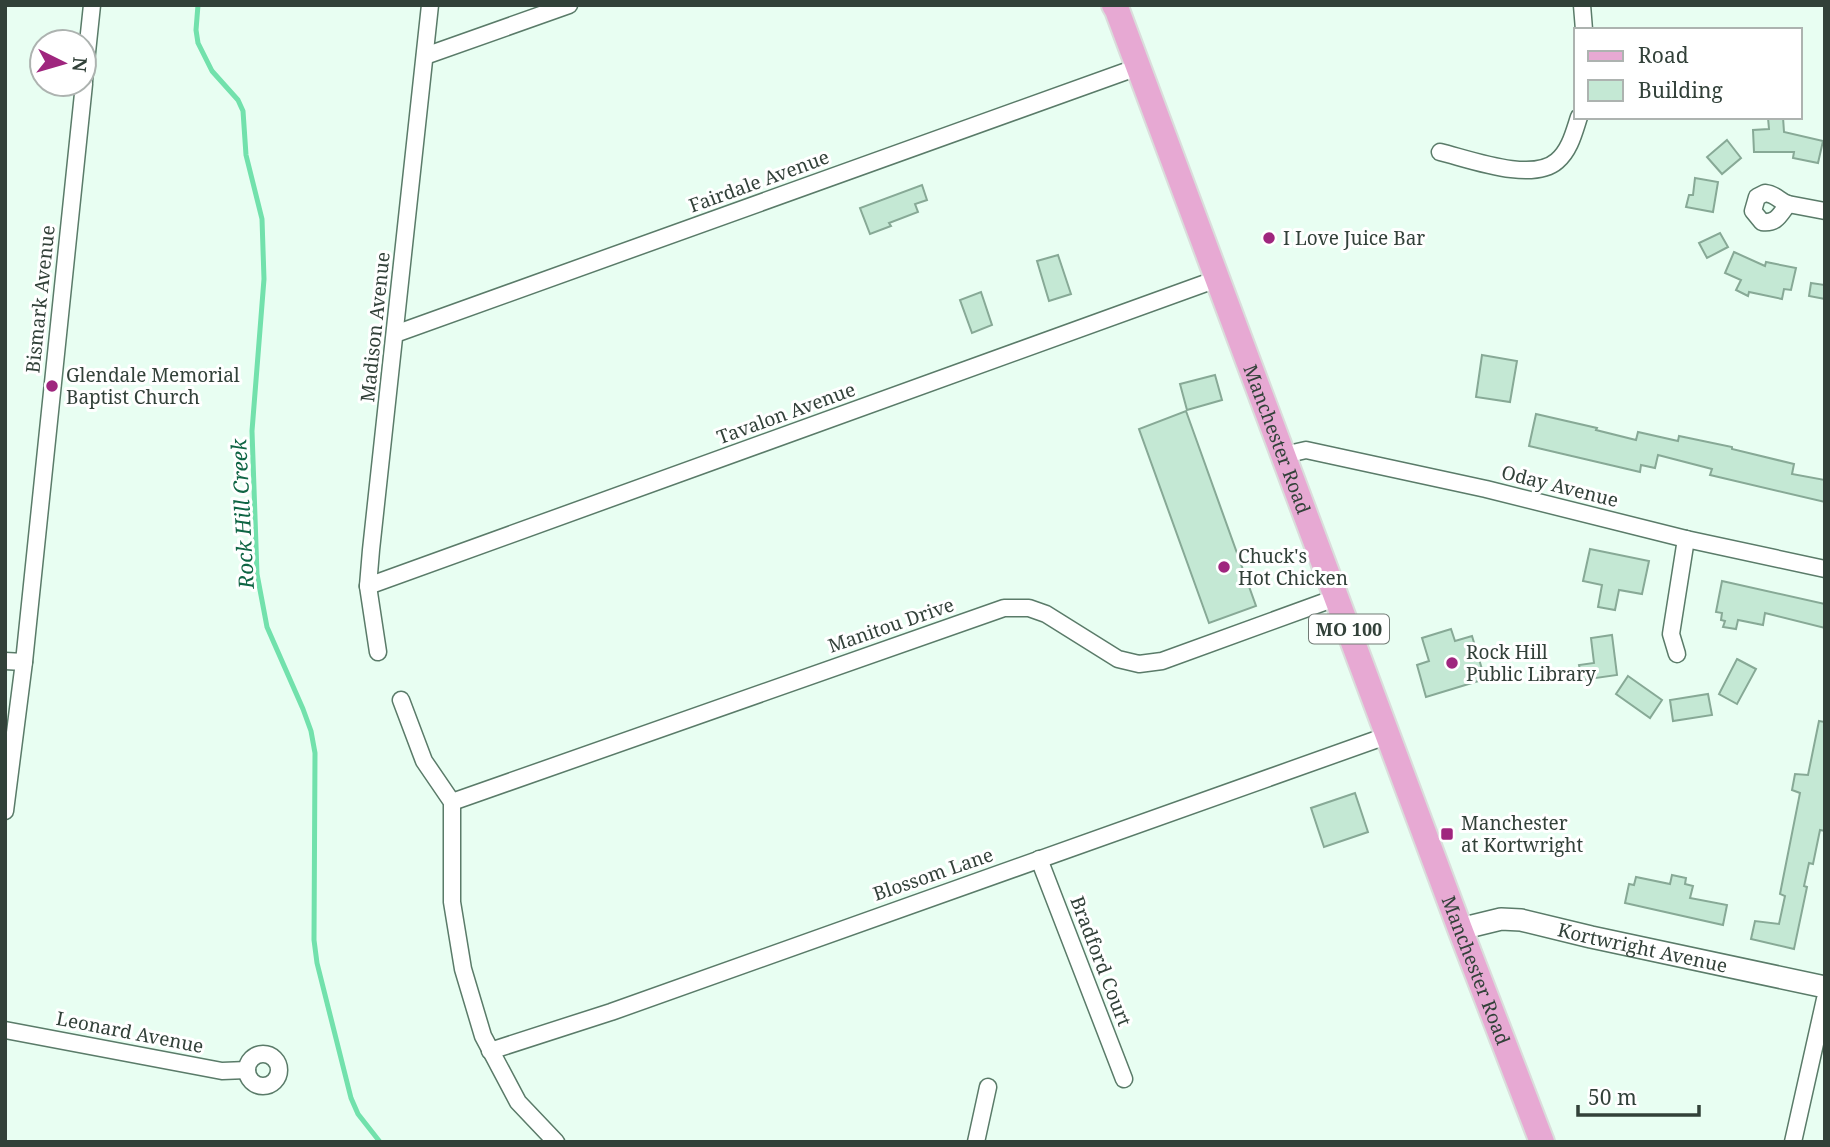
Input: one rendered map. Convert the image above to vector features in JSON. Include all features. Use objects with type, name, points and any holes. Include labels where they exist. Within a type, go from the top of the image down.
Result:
[{"type":"main road","name":"Manchester Road","points":[[1116,7],[1542,1142]]},
{"type":"street","name":"Bismark Avenue","points":[[90,28],[92,5]]},
{"type":"street","name":"Madison Avenue","points":[[378,652],[368,586],[430,5]]},
{"type":"street","points":[[425,56],[569,5]]},
{"type":"street","points":[[1582,5],[1584,28]]},
{"type":"street","name":"Fairdale Avenue","points":[[395,334],[1138,67]]},
{"type":"street","name":"Bismark Avenue","points":[[5,811],[24,662],[82,98]]},
{"type":"street","points":[[1440,152],[1523,171],[1540,170],[1556,163],[1562,157],[1570,145],[1578,119]]},
{"type":"street","points":[[1788,204],[1825,211]]},
{"type":"street","name":"Tavalon Avenue","points":[[368,586],[1217,279]]},
{"type":"street","name":"Oday Avenue","points":[[1284,455],[1306,450],[1486,489],[1686,539],[1825,569]]},
{"type":"street","points":[[1677,654],[1671,634],[1686,539]]},
{"type":"street","name":"Manitou Drive","points":[[452,802],[1004,608],[1029,608],[1046,614],[1118,659],[1139,664],[1161,662],[1338,597]]},
{"type":"street","points":[[5,661],[24,662]]},
{"type":"street","points":[[401,700],[424,761],[452,802],[452,902],[463,969],[490,1051],[518,1102],[556,1142]]},
{"type":"street","name":"Blossom Lane","points":[[490,1051],[611,1012],[1389,735]]},
{"type":"street","name":"Bradford Court","points":[[1039,859],[1125,1079]]},
{"type":"street","name":"Kortwright Avenue","points":[[1460,929],[1501,919],[1521,920],[1825,987]]},
{"type":"street","points":[[1793,1142],[1825,999]]},
{"type":"street","name":"Leonard Avenue","points":[[5,1030],[222,1071],[247,1070]]},
{"type":"street","points":[[976,1142],[988,1087]]},
{"type":"building","points":[[1768,119],[1783,119],[1784,132],[1823,141],[1818,163],[1793,158],[1794,152],[1754,152],[1753,130],[1769,129]]},
{"type":"building","points":[[1727,140],[1741,158],[1722,174],[1707,157]]},
{"type":"building","points":[[1695,178],[1718,182],[1713,212],[1686,207],[1689,195],[1693,195]]},
{"type":"building","points":[[922,185],[927,200],[915,204],[918,212],[870,234],[860,208]]},
{"type":"building","points":[[1720,233],[1728,247],[1707,258],[1699,243]]},
{"type":"building","points":[[1734,252],[1765,266],[1766,262],[1796,268],[1791,290],[1784,289],[1782,299],[1749,292],[1748,296],[1736,290],[1741,280],[1725,273]]},
{"type":"building","points":[[1058,255],[1071,294],[1049,301],[1037,261]]},
{"type":"building","points":[[1811,283],[1825,285],[1825,299],[1809,296]]},
{"type":"building","points":[[981,292],[992,325],[972,333],[960,300]]},
{"type":"building","points":[[1482,355],[1517,361],[1510,402],[1476,397]]},
{"type":"building","points":[[1215,375],[1222,400],[1187,410],[1180,384]]},
{"type":"building","points":[[1186,411],[1256,606],[1209,623],[1139,429]]},
{"type":"building","points":[[1536,414],[1636,440],[1638,432],[1678,441],[1679,436],[1794,464],[1792,474],[1825,480],[1825,502],[1710,475],[1712,469],[1658,455],[1655,468],[1641,465],[1640,472],[1529,446]]},
{"type":"building","points":[[1590,549],[1649,561],[1642,594],[1619,590],[1615,610],[1598,607],[1602,585],[1583,581]]},
{"type":"building","points":[[1722,581],[1825,604],[1825,628],[1765,613],[1763,625],[1738,620],[1736,629],[1723,627],[1725,621],[1721,620],[1722,613],[1716,612]]},
{"type":"building","name":"Rock Hill Public Library","points":[[1451,629],[1455,641],[1472,636],[1485,679],[1426,697],[1417,665],[1429,661],[1422,638]]},
{"type":"building","points":[[1612,635],[1617,675],[1582,680],[1579,665],[1594,663],[1591,638]]},
{"type":"building","points":[[1737,659],[1756,669],[1737,704],[1719,694]]},
{"type":"building","points":[[1628,676],[1662,700],[1650,718],[1616,694]]},
{"type":"building","points":[[1708,694],[1712,715],[1673,721],[1670,700]]},
{"type":"building","points":[[1819,721],[1825,722],[1825,831],[1820,830],[1813,864],[1809,863],[1804,886],[1807,887],[1794,949],[1751,939],[1755,921],[1779,924],[1785,896],[1780,894],[1800,793],[1792,790],[1795,774],[1808,775]]},
{"type":"building","points":[[1355,793],[1368,832],[1324,847],[1311,808]]},
{"type":"building","points":[[1672,875],[1686,878],[1685,884],[1693,886],[1690,898],[1727,905],[1723,925],[1625,903],[1629,884],[1634,885],[1636,877],[1670,884]]},
{"type":"waterway","name":"Rock Hill Creek","points":[[198,5],[198,43],[212,71],[238,100],[243,111],[246,155],[262,219],[264,279],[252,431],[257,574],[267,627],[303,709],[315,753],[314,940],[317,963],[351,1098],[358,1114],[380,1142]]},
{"type":"place","name":"I Love Juice Bar","points":[[1269,238]]},
{"type":"place","name":"Glendale Memorial Baptist Church","points":[[52,386]]},
{"type":"place","name":"Chuck's Hot Chicken","points":[[1224,567]]},
{"type":"place","name":"Rock Hill Public Library","points":[[1452,663]]},
{"type":"place","name":"Manchester at Kortwright","points":[[1447,834]]}]
